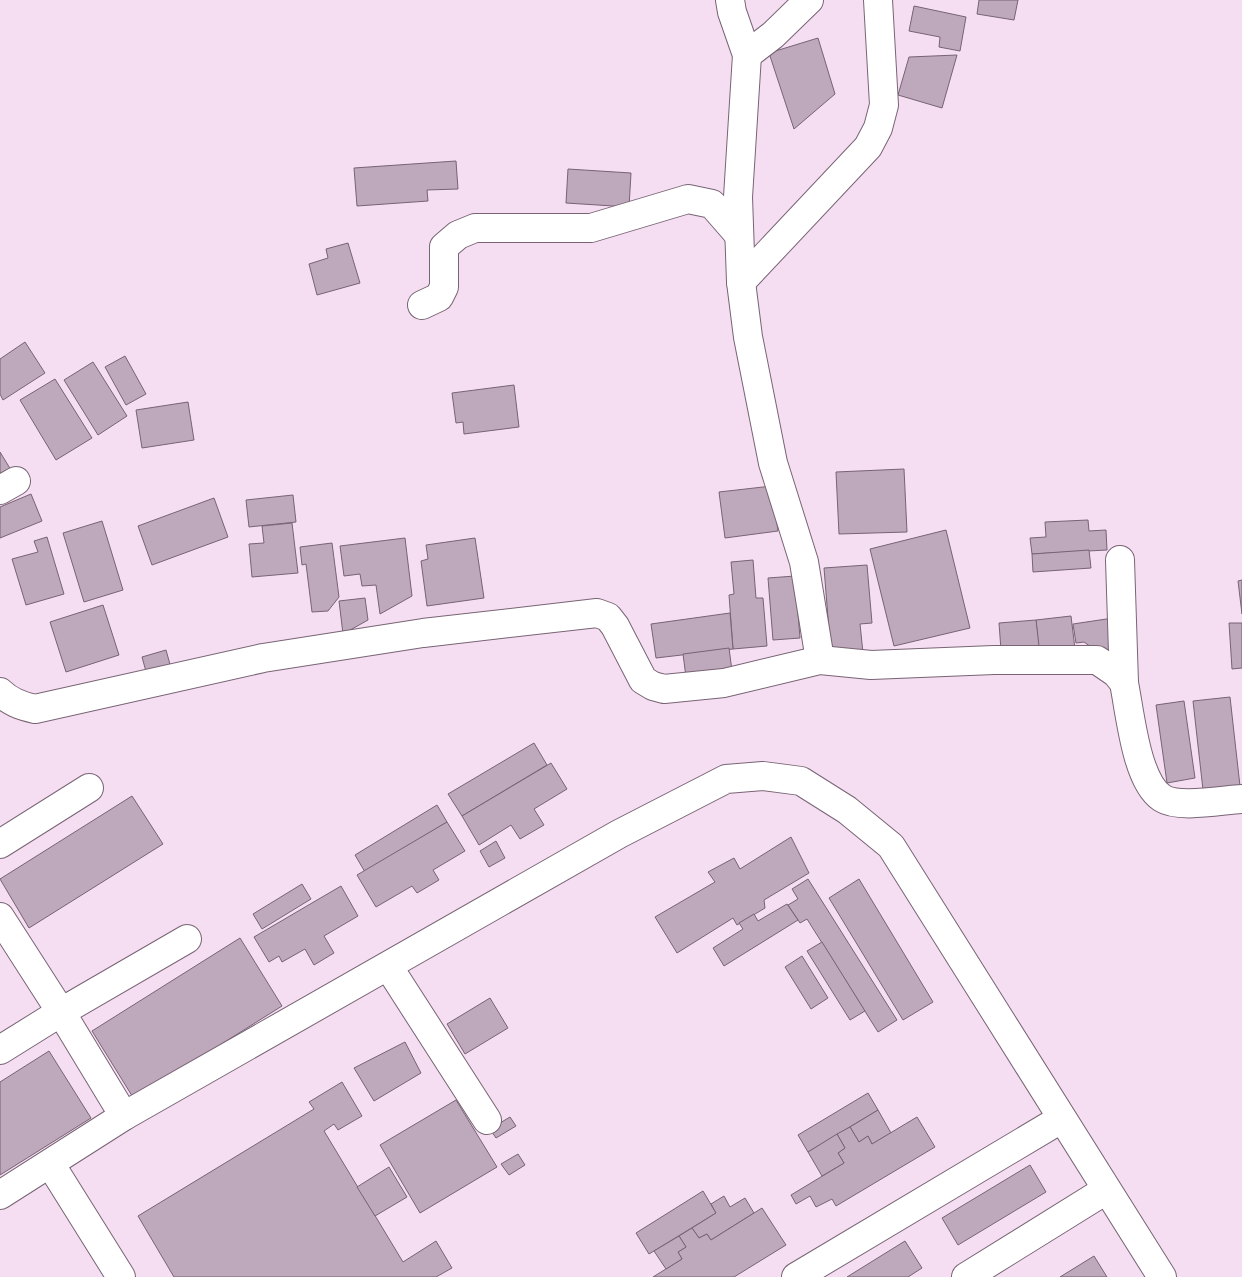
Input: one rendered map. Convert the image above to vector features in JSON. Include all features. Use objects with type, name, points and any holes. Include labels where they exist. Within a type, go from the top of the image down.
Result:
[{"type":"street","points":[[730,0],[732,12],[747,55],[738,197],[741,282],[748,337],[773,462],[804,562],[820,660]]},
{"type":"street","points":[[747,55],[773,35],[809,0]]},
{"type":"street","points":[[741,282],[868,146],[878,128],[884,105],[878,0]]},
{"type":"street","points":[[422,305],[439,297],[444,287],[444,247],[458,235],[475,228],[591,228],[688,199],[712,204],[740,235]]},
{"type":"street","points":[[1120,560],[1124,683],[1141,762],[1150,786],[1163,798],[1179,803],[1242,799]]},
{"type":"street","points":[[0,692],[8,699],[20,705],[35,709],[263,658],[423,633],[597,613],[608,617],[615,626],[644,680],[653,686],[664,689],[724,682],[820,660],[872,666],[994,660],[1097,660],[1107,665],[1124,683]]},
{"type":"street","points":[[0,1195],[51,1165],[124,1116],[619,834],[726,779],[762,776],[801,781],[847,810],[891,846],[1060,1119],[1162,1277]]},
{"type":"street","points":[[0,844],[89,788]]},
{"type":"street","points":[[0,917],[61,1012],[124,1116]]},
{"type":"street","points":[[0,1050],[61,1012],[187,939]]},
{"type":"street","points":[[388,966],[487,1120]]},
{"type":"street","points":[[796,1277],[1060,1119]]},
{"type":"street","points":[[51,1165],[121,1277]]},
{"type":"street","points":[[966,1277],[1106,1190]]},
{"type":"building","points":[[979,0],[1018,0],[1014,20],[977,14]]},
{"type":"building","points":[[914,6],[966,17],[960,51],[939,47],[940,37],[909,31]]},
{"type":"building","points":[[818,38],[835,94],[794,129],[769,53]]},
{"type":"building","points":[[957,55],[942,108],[898,95],[909,57]]},
{"type":"building","points":[[456,161],[458,189],[427,190],[428,201],[357,206],[354,168]]},
{"type":"building","points":[[568,169],[631,173],[629,207],[566,203]]},
{"type":"building","points":[[348,243],[360,283],[317,295],[309,264],[328,258],[326,249]]},
{"type":"building","points":[[25,342],[45,373],[3,400],[0,394],[0,359]]},
{"type":"building","points":[[125,356],[146,394],[126,405],[105,367]]},
{"type":"building","points":[[93,362],[127,416],[98,435],[64,380]]},
{"type":"building","points":[[55,379],[92,438],[56,460],[20,400]]},
{"type":"building","points":[[514,385],[519,427],[464,434],[463,422],[456,423],[452,393]]},
{"type":"building","points":[[188,402],[194,440],[142,448],[136,410]]},
{"type":"building","points":[[0,452],[11,470],[0,477]]},
{"type":"building","points":[[904,469],[907,532],[839,534],[836,472]]},
{"type":"building","points":[[772,486],[778,531],[725,538],[719,492]]},
{"type":"building","points":[[31,494],[42,521],[0,538],[0,507]]},
{"type":"building","points":[[293,495],[296,522],[249,527],[246,500]]},
{"type":"building","points":[[214,498],[228,537],[152,565],[138,526]]},
{"type":"building","points":[[1088,520],[1089,531],[1106,530],[1107,550],[1032,554],[1030,538],[1046,537],[1045,522]]},
{"type":"building","points":[[102,521],[123,590],[84,602],[63,533]]},
{"type":"building","points":[[292,523],[298,573],[252,577],[249,544],[264,543],[262,526]]},
{"type":"building","points":[[946,530],[970,628],[894,646],[870,549]]},
{"type":"building","points":[[47,537],[64,594],[26,605],[12,559],[38,552],[34,541]]},
{"type":"building","points":[[405,538],[412,596],[380,614],[376,585],[362,586],[360,574],[344,576],[340,546]]},
{"type":"building","points":[[475,538],[484,598],[427,606],[421,561],[428,559],[426,545]]},
{"type":"building","points":[[332,543],[339,597],[328,611],[312,612],[306,564],[302,565],[300,547]]},
{"type":"building","points":[[1089,550],[1091,568],[1033,572],[1032,554]]},
{"type":"building","points":[[753,560],[756,598],[763,598],[767,646],[733,649],[729,595],[734,594],[731,562]]},
{"type":"building","points":[[867,565],[872,623],[860,624],[863,653],[831,655],[824,568]]},
{"type":"building","points":[[795,576],[800,638],[773,640],[768,578]]},
{"type":"building","points":[[1242,580],[1242,614],[1238,581]]},
{"type":"building","points":[[365,598],[368,620],[343,634],[339,601]]},
{"type":"building","points":[[103,605],[119,655],[66,672],[50,622]]},
{"type":"building","points":[[730,613],[733,649],[656,658],[651,624]]},
{"type":"building","points":[[1071,616],[1075,649],[1039,653],[1036,620]]},
{"type":"building","points":[[1113,618],[1118,648],[1097,651],[1084,642],[1076,643],[1073,624]]},
{"type":"building","points":[[1036,620],[1039,646],[1001,650],[999,623]]},
{"type":"building","points":[[1229,623],[1242,623],[1242,668],[1232,669]]},
{"type":"building","points":[[729,648],[732,671],[686,677],[683,654]]},
{"type":"building","points":[[166,650],[171,668],[147,675],[142,657]]},
{"type":"building","points":[[1230,697],[1240,786],[1203,790],[1193,701]]},
{"type":"building","points":[[1184,701],[1195,778],[1167,783],[1156,705]]},
{"type":"building","points":[[534,743],[547,765],[462,816],[448,794]]},
{"type":"building","points":[[551,763],[567,789],[534,809],[544,825],[520,839],[511,825],[479,845],[462,816]]},
{"type":"building","points":[[132,796],[163,844],[29,928],[0,879]]},
{"type":"building","points":[[437,805],[447,822],[365,872],[355,855]]},
{"type":"building","points":[[447,822],[465,851],[433,870],[439,880],[417,893],[412,886],[376,907],[357,875]]},
{"type":"building","points":[[791,837],[809,873],[764,900],[765,908],[737,925],[733,918],[677,953],[655,917],[715,882],[708,872],[734,858],[740,869]]},
{"type":"building","points":[[496,841],[505,858],[489,867],[480,851]]},
{"type":"building","points":[[808,879],[897,1020],[878,1032],[807,919],[800,923],[788,905],[798,899],[792,889]]},
{"type":"building","points":[[859,879],[933,1002],[903,1020],[829,898]]},
{"type":"building","points":[[302,884],[311,899],[262,929],[253,914]]},
{"type":"building","points":[[341,886],[358,916],[324,936],[334,953],[314,965],[305,949],[282,962],[279,956],[269,962],[254,937]]},
{"type":"building","points":[[787,904],[798,920],[724,966],[713,948],[743,929],[739,923],[754,914],[758,921]]},
{"type":"building","points":[[240,938],[282,1006],[134,1099],[92,1031]]},
{"type":"building","points":[[822,942],[865,1011],[850,1020],[807,951]]},
{"type":"building","points":[[802,956],[828,998],[811,1009],[785,967]]},
{"type":"building","points":[[490,998],[508,1028],[465,1054],[447,1024]]},
{"type":"building","points":[[405,1042],[421,1073],[374,1101],[354,1068]]},
{"type":"building","points":[[49,1051],[91,1118],[0,1175],[0,1082]]},
{"type":"building","points":[[342,1082],[362,1116],[338,1130],[334,1124],[324,1131],[403,1262],[436,1241],[452,1268],[436,1277],[174,1277],[138,1216],[314,1109],[309,1102]]},
{"type":"building","points":[[868,1093],[878,1110],[808,1152],[798,1135]]},
{"type":"building","points":[[456,1100],[497,1167],[420,1213],[380,1145]]},
{"type":"building","points":[[878,1110],[891,1133],[872,1144],[868,1136],[859,1142],[850,1127]]},
{"type":"building","points":[[510,1117],[516,1126],[496,1138],[490,1129]]},
{"type":"building","points":[[917,1117],[935,1147],[836,1206],[832,1199],[816,1207],[810,1196],[796,1204],[791,1195],[844,1163],[838,1153],[845,1148],[837,1134],[850,1127],[859,1142],[868,1136],[872,1144]]},
{"type":"building","points":[[837,1134],[845,1148],[838,1153],[844,1163],[822,1176],[808,1152]]},
{"type":"building","points":[[518,1154],[525,1165],[509,1175],[501,1164]]},
{"type":"building","points":[[1030,1165],[1046,1192],[958,1245],[942,1218]]},
{"type":"building","points":[[389,1167],[407,1197],[375,1216],[357,1187]]},
{"type":"building","points":[[703,1191],[716,1213],[649,1254],[636,1233]]},
{"type":"building","points":[[724,1196],[730,1207],[745,1198],[754,1213],[711,1240],[707,1234],[699,1238],[692,1228],[716,1213],[711,1204]]},
{"type":"building","points":[[762,1208],[786,1245],[734,1277],[653,1277],[682,1259],[678,1252],[686,1247],[679,1236],[692,1228],[699,1238],[707,1234],[711,1240]]},
{"type":"building","points":[[679,1236],[686,1247],[678,1252],[682,1259],[666,1269],[654,1251]]},
{"type":"building","points":[[905,1241],[922,1268],[908,1277],[847,1277]]},
{"type":"building","points":[[1094,1256],[1107,1277],[1060,1277]]}]
